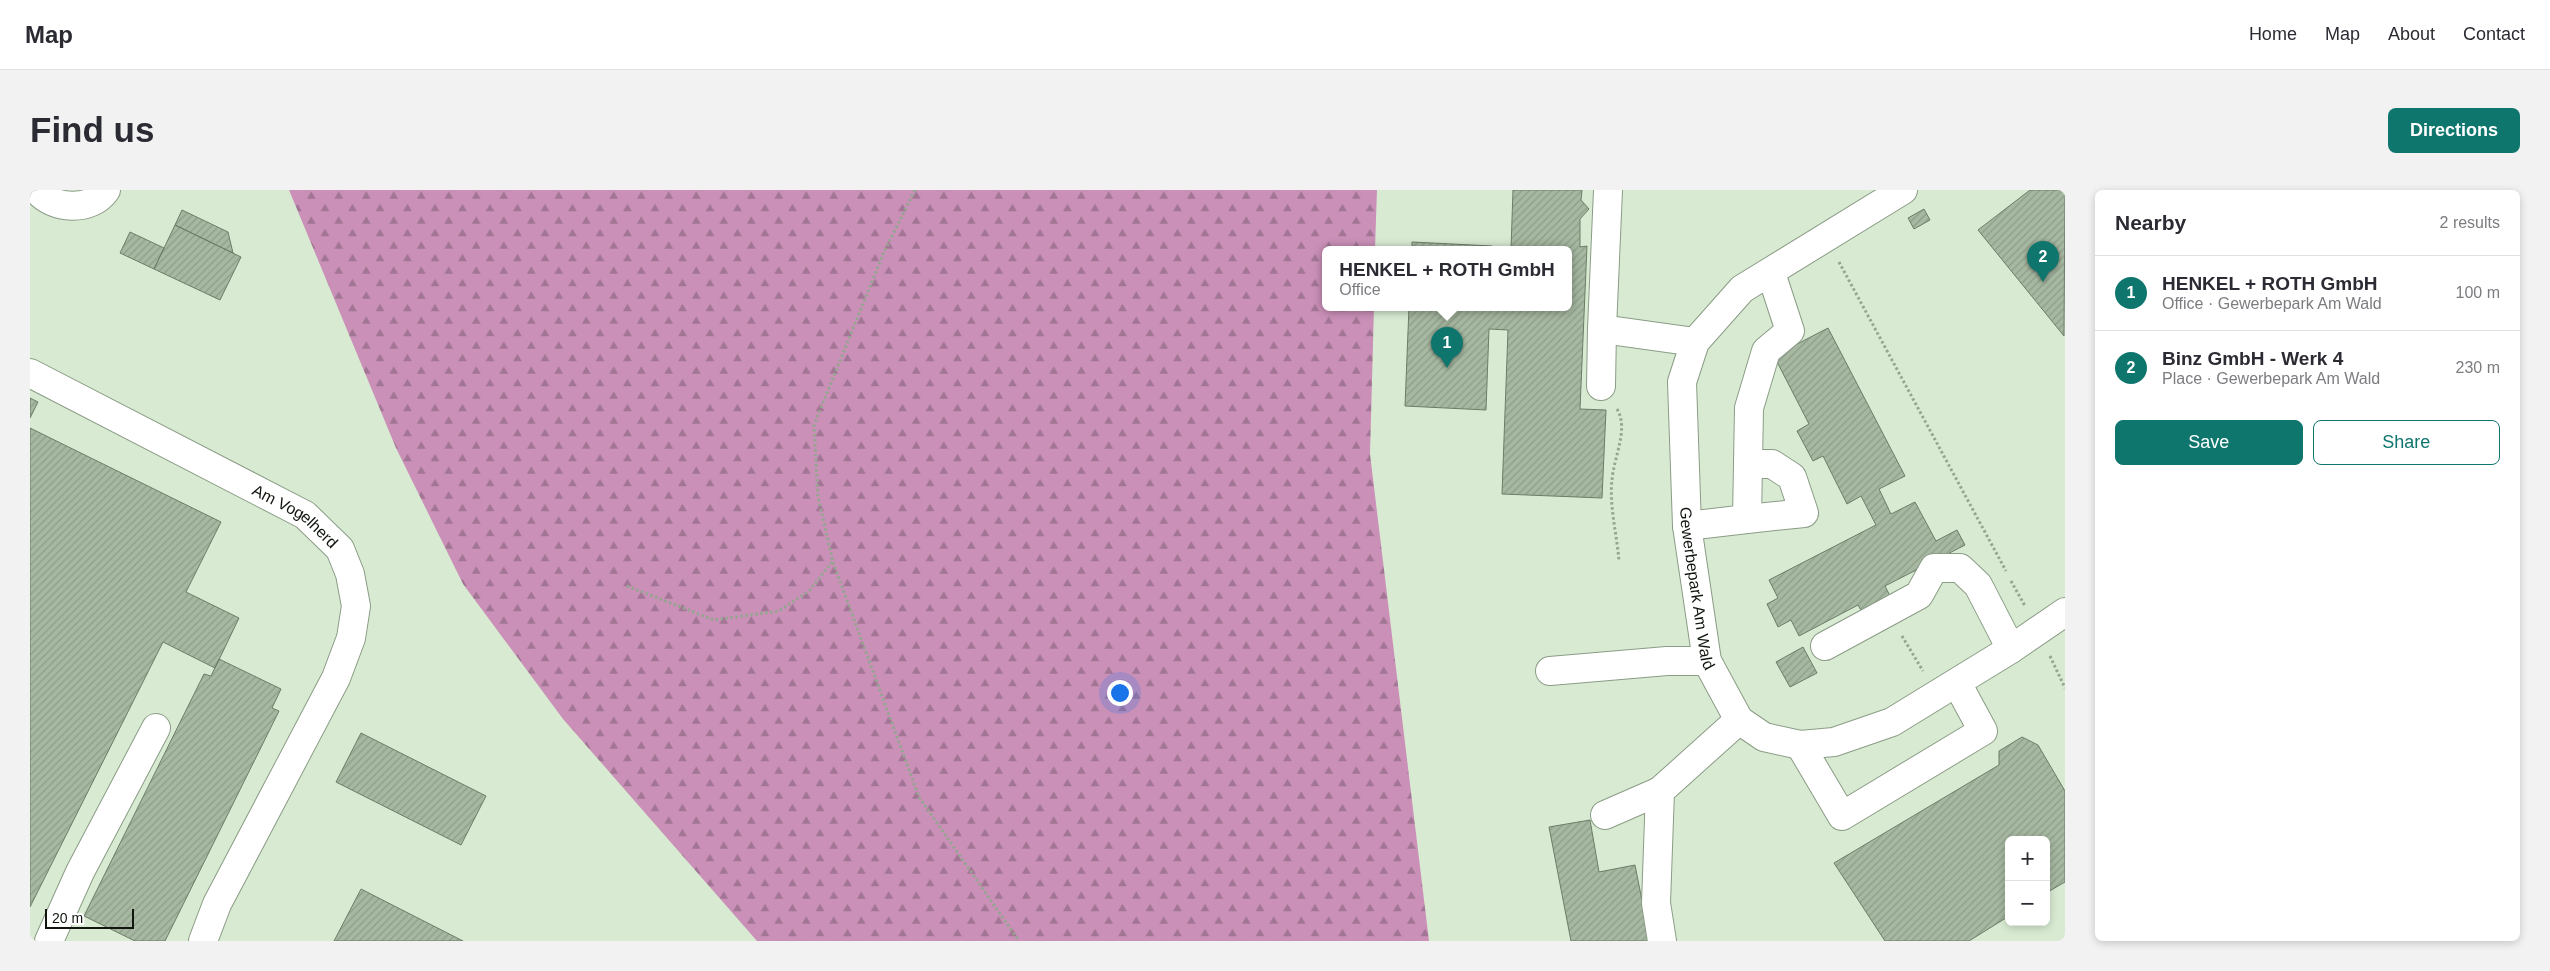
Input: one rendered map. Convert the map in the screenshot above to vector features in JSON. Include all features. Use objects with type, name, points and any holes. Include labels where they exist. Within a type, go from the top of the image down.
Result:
[{"type":"street","points":[[37,190],[62,205],[75,207],[97,198],[106,190]]},
{"type":"street","points":[[1601,386],[1608,190]]},
{"type":"street","name":"Gewerbepark Am Wald","points":[[1902,190],[1771,273],[1742,289],[1695,342],[1682,382],[1687,526],[1707,661],[1739,720],[1764,737],[1800,745],[1834,742],[1892,722],[1948,689],[2065,612]]},
{"type":"street","points":[[1747,519],[1749,408],[1757,375],[1766,351],[1790,331],[1771,273]]},
{"type":"street","points":[[1602,329],[1695,342]]},
{"type":"street","name":"Am Vogelherd","points":[[30,373],[305,516],[340,550],[350,574],[356,606],[350,638],[336,678],[217,904],[204,940]]},
{"type":"street","points":[[1687,526],[1804,514],[1792,476],[1772,464],[1748,464]]},
{"type":"street","points":[[1825,646],[1919,595],[1934,568],[1960,568],[1978,585],[2010,649]]},
{"type":"street","points":[[1550,671],[1667,661],[1707,661]]},
{"type":"street","points":[[1800,745],[1842,816],[1983,731],[1948,689]]},
{"type":"street","points":[[1606,815],[1660,791],[1739,720]]},
{"type":"street","points":[[49,941],[80,872],[156,728]]},
{"type":"street","points":[[1660,791],[1656,902],[1662,941]]},
{"type":"path","points":[[915,190],[884,252],[814,425],[818,497],[833,562],[920,797],[1019,941]]},
{"type":"path","points":[[1826,238],[2038,631],[2065,688]]},
{"type":"path","points":[[1601,386],[1622,418],[1622,436],[1615,454],[1611,482],[1619,561]]},
{"type":"path","points":[[627,586],[714,620],[779,610],[809,591],[833,562]]},
{"type":"path","points":[[1887,612],[1948,689]]},
{"type":"green space","points":[[289,190],[1377,190],[1375,246],[1322,246],[1322,311],[1374,311],[1370,454],[1429,941],[757,941],[563,719],[463,584],[396,448]]},
{"type":"building","points":[[1513,190],[1582,190],[1581,200],[1589,209],[1580,219],[1580,247],[1587,246],[1580,409],[1606,410],[1602,498],[1502,494],[1508,330],[1489,329],[1486,410],[1405,406],[1409,311],[1572,311],[1572,246],[1511,246]]},
{"type":"building","points":[[2030,190],[2065,190],[2064,336],[1978,230]]},
{"type":"building","points":[[1924,209],[1930,220],[1914,229],[1908,218]]},
{"type":"building","points":[[182,210],[228,232],[233,253],[175,225]]},
{"type":"building","points":[[175,225],[241,257],[220,300],[154,269]]},
{"type":"building","points":[[130,232],[164,248],[154,269],[120,253]]},
{"type":"building","points":[[1412,242],[1492,246],[1412,246]]},
{"type":"building","points":[[1828,328],[1905,476],[1879,489],[1891,514],[1915,502],[1936,541],[1957,530],[1965,545],[1885,586],[1891,598],[1862,612],[1858,605],[1799,636],[1791,620],[1778,627],[1767,604],[1778,598],[1769,580],[1876,525],[1861,496],[1847,504],[1823,456],[1813,461],[1797,431],[1809,424],[1774,356]]},
{"type":"building","points":[[30,398],[38,402],[30,418]]},
{"type":"building","points":[[30,428],[221,522],[186,592],[239,618],[215,668],[163,642],[30,907]]},
{"type":"building","points":[[1803,647],[1817,673],[1790,687],[1776,662]]},
{"type":"building","points":[[219,659],[281,689],[272,708],[279,711],[165,941],[135,941],[84,916],[204,674],[211,676]]},
{"type":"building","points":[[361,733],[486,796],[461,845],[336,782]]},
{"type":"building","points":[[2022,737],[2038,745],[2065,791],[2065,882],[2050,891],[2050,836],[2005,836],[2005,918],[1969,941],[1885,941],[1834,863],[1999,765],[1999,751]]},
{"type":"building","points":[[1590,820],[1599,872],[1635,865],[1650,941],[1571,941],[1549,827]]},
{"type":"building","points":[[361,889],[463,941],[334,941]]},
{"type":"place","name":"Binz GmbH - Werk 4","points":[[2043,282]]},
{"type":"place","name":"HENKEL + ROTH GmbH","points":[[1447,368]]}]
